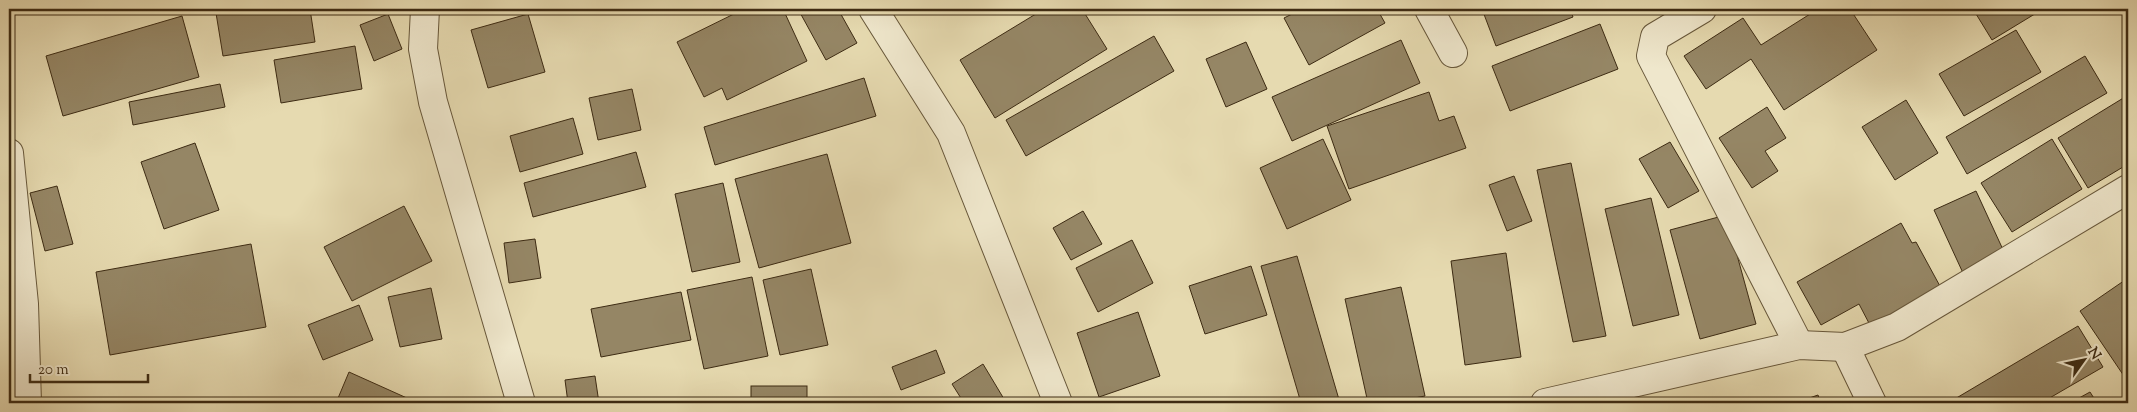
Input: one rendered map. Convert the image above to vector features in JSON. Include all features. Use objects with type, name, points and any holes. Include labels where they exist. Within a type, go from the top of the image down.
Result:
[{"type":"street","points":[[425,9],[423,49],[433,102],[521,403]]},
{"type":"street","points":[[872,9],[927,91],[951,133],[1058,403]]},
{"type":"street","points":[[1429,9],[1453,53]]},
{"type":"street","points":[[1702,9],[1656,37],[1651,56],[1798,345]]},
{"type":"street","points":[[9,153],[24,304],[27,403]]},
{"type":"street","points":[[1559,401],[1798,345],[1845,347],[1897,327],[2128,190]]},
{"type":"street","points":[[1845,347],[1872,403]]},
{"type":"building","points":[[245,9],[310,9],[315,42],[223,56],[216,13]]},
{"type":"building","points":[[744,9],[783,9],[807,61],[727,100],[722,88],[704,97],[677,42]]},
{"type":"building","points":[[798,9],[838,9],[857,43],[826,60]]},
{"type":"building","points":[[1044,9],[1082,9],[1107,49],[995,118],[960,60]]},
{"type":"building","points":[[1302,9],[1377,9],[1385,23],[1309,65],[1284,18]]},
{"type":"building","points":[[1482,9],[1570,9],[1573,17],[1496,46]]},
{"type":"building","points":[[1818,9],[1850,9],[1877,50],[1784,110],[1751,59],[1706,89],[1684,56],[1743,18],[1761,45]]},
{"type":"building","points":[[1973,9],[2043,9],[1992,40]]},
{"type":"building","points":[[388,14],[402,49],[374,61],[360,25]]},
{"type":"building","points":[[528,14],[545,72],[488,88],[471,30]]},
{"type":"building","points":[[182,16],[199,77],[63,116],[46,56]]},
{"type":"building","points":[[1600,24],[1618,69],[1510,111],[1492,66]]},
{"type":"building","points":[[2016,30],[2041,72],[1964,116],[1939,74]]},
{"type":"building","points":[[1154,36],[1174,71],[1026,156],[1006,120]]},
{"type":"building","points":[[1401,40],[1420,83],[1292,141],[1272,97]]},
{"type":"building","points":[[1246,42],[1267,89],[1226,107],[1206,59]]},
{"type":"building","points":[[355,46],[362,89],[281,103],[274,60]]},
{"type":"building","points":[[2085,56],[2107,93],[1967,174],[1946,137]]},
{"type":"building","points":[[864,78],[876,116],[715,165],[704,127]]},
{"type":"building","points":[[220,84],[225,107],[133,125],[129,102]]},
{"type":"building","points":[[632,89],[641,130],[598,140],[589,98]]},
{"type":"building","points":[[1429,92],[1439,121],[1454,116],[1466,148],[1349,189],[1327,126]]},
{"type":"building","points":[[2125,97],[2128,102],[2128,164],[2088,188],[2058,138]]},
{"type":"building","points":[[1906,100],[1938,153],[1895,180],[1862,127]]},
{"type":"building","points":[[1767,107],[1786,138],[1765,151],[1778,171],[1752,188],[1719,138]]},
{"type":"building","points":[[573,118],[583,154],[520,172],[510,136]]},
{"type":"building","points":[[1323,139],[1351,200],[1287,229],[1260,168]]},
{"type":"building","points":[[2052,139],[2082,189],[2012,232],[1981,183]]},
{"type":"building","points":[[1670,142],[1699,191],[1668,208],[1639,159]]},
{"type":"building","points":[[195,143],[219,210],[164,229],[141,162]]},
{"type":"building","points":[[636,152],[646,187],[533,217],[524,183]]},
{"type":"building","points":[[827,154],[851,243],[759,268],[735,179]]},
{"type":"building","points":[[1571,163],[1606,336],[1573,342],[1537,170]]},
{"type":"building","points":[[1514,176],[1532,221],[1507,231],[1489,185]]},
{"type":"building","points":[[723,183],[740,262],[692,272],[675,194]]},
{"type":"building","points":[[57,186],[73,244],[45,251],[30,193]]},
{"type":"building","points":[[1976,191],[2005,254],[1963,273],[1934,210]]},
{"type":"building","points":[[1651,198],[1679,315],[1633,326],[1605,209]]},
{"type":"building","points":[[404,206],[432,261],[352,301],[324,247]]},
{"type":"building","points":[[1083,211],[1102,244],[1071,260],[1053,228]]},
{"type":"building","points":[[1726,215],[1756,324],[1700,339],[1670,230]]},
{"type":"building","points":[[1901,223],[1912,243],[1916,242],[1941,288],[1871,327],[1859,304],[1821,325],[1797,282]]},
{"type":"building","points":[[535,239],[541,278],[509,283],[504,243]]},
{"type":"building","points":[[1132,240],[1153,283],[1098,312],[1076,268]]},
{"type":"building","points":[[251,244],[266,327],[110,355],[96,272]]},
{"type":"building","points":[[1506,253],[1521,357],[1465,365],[1451,261]]},
{"type":"building","points":[[1297,256],[1340,403],[1301,403],[1261,266]]},
{"type":"building","points":[[1251,266],[1267,315],[1205,334],[1189,286]]},
{"type":"building","points":[[811,269],[828,345],[780,355],[763,280]]},
{"type":"building","points":[[752,277],[768,356],[704,369],[687,290]]},
{"type":"building","points":[[2128,278],[2128,382],[2080,311]]},
{"type":"building","points":[[1401,287],[1425,396],[1388,403],[1368,403],[1345,299]]},
{"type":"building","points":[[431,288],[442,339],[400,347],[388,297]]},
{"type":"building","points":[[681,292],[691,340],[601,357],[591,309]]},
{"type":"building","points":[[359,305],[373,340],[323,360],[308,325]]},
{"type":"building","points":[[1138,312],[1160,376],[1099,397],[1077,333]]},
{"type":"building","points":[[2078,326],[2103,367],[2041,403],[1948,403]]},
{"type":"building","points":[[936,350],[945,373],[901,390],[892,367]]},
{"type":"building","points":[[983,364],[1004,399],[997,403],[964,403],[952,384]]},
{"type":"building","points":[[349,372],[418,403],[336,403]]},
{"type":"building","points":[[595,376],[599,403],[568,403],[565,380]]},
{"type":"building","points":[[751,386],[807,386],[807,403],[751,403]]},
{"type":"building","points":[[2090,392],[2097,403],[2070,403]]},
{"type":"building","points":[[1818,395],[1821,403],[1795,403]]},
{"type":"building","points":[[492,401],[492,403],[462,403],[462,402]]}]
